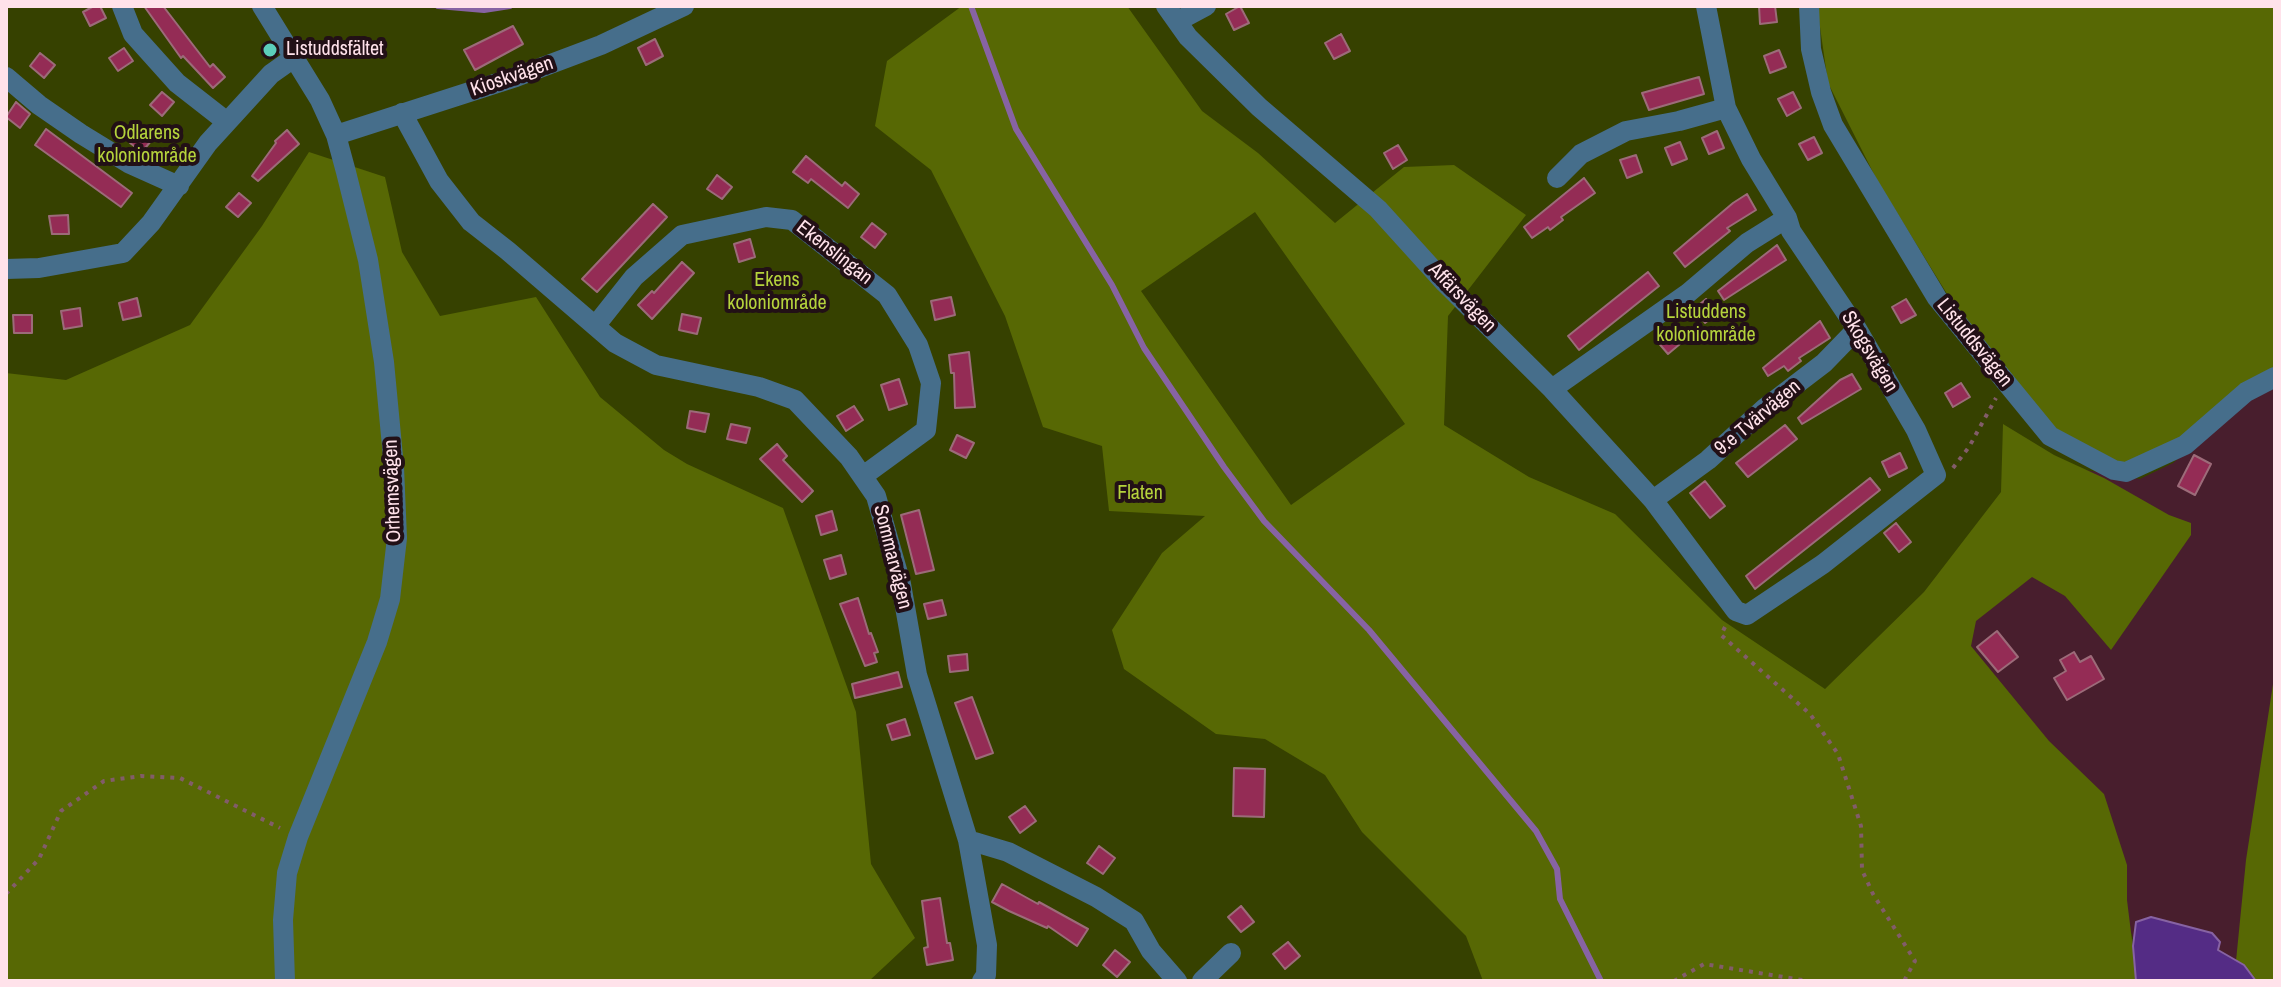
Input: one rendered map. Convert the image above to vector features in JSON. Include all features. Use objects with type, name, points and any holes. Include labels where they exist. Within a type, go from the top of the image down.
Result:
[{"type":"street","points":[[122,6],[133,34],[177,83],[227,122]]},
{"type":"street","name":"Orhemsvägen","points":[[262,6],[320,100],[336,135],[368,260],[384,362],[397,538],[390,599],[377,642],[298,837],[287,873],[285,981]]},
{"type":"street","name":"Kioskvägen","points":[[336,135],[516,77],[587,50],[684,6]]},
{"type":"street","points":[[1172,13],[1206,6]]},
{"type":"street","name":"Skogsvägen","points":[[1706,6],[1726,108],[1751,159],[1787,218],[1791,231],[1857,329],[1916,430],[1936,475]]},
{"type":"street","name":"Listuddsvägen","points":[[1809,6],[1811,49],[1833,125],[1937,298],[2050,436],[2114,470],[2126,472],[2185,445],[2246,392],[2275,377]]},
{"type":"street","name":"Affärsvägen","points":[[1172,13],[1188,37],[1259,107],[1378,209],[1445,283],[1552,389],[1653,500],[1736,611]]},
{"type":"street","points":[[6,269],[39,268],[123,253],[136,242],[208,143],[271,74],[295,57]]},
{"type":"street","points":[[6,77],[81,134],[130,164],[179,186]]},
{"type":"street","points":[[1557,178],[1581,154],[1626,131],[1726,108]]},
{"type":"street","name":"Sommarvägen","points":[[402,113],[439,181],[471,222],[615,343],[656,365],[759,387],[795,400],[863,476],[876,496],[901,584],[917,675],[968,840],[987,945],[986,975],[982,981]]},
{"type":"street","name":"Ekenslingan","points":[[596,325],[634,277],[682,235],[766,217],[792,220],[887,295],[918,345],[931,383],[926,430],[863,476]]},
{"type":"street","points":[[1552,389],[1687,294],[1747,243],[1787,218]]},
{"type":"street","name":"9:e Tvärvägen","points":[[1653,500],[1708,460],[1765,408],[1824,363],[1857,329]]},
{"type":"street","points":[[1736,611],[1747,615],[1823,564],[1936,475]]},
{"type":"street","points":[[968,840],[1008,852],[1096,897],[1134,921],[1151,951],[1177,981]]},
{"type":"street","points":[[1202,981],[1231,953]]},
{"type":"path","points":[[1936,475],[1954,468],[1962,458],[2006,382]]},
{"type":"path","points":[[1736,611],[1721,635],[1810,714],[1838,754],[1861,826],[1862,870],[1873,894],[1915,961],[1904,981]]},
{"type":"path","points":[[6,894],[39,859],[61,811],[104,781],[141,776],[180,778],[298,837]]},
{"type":"path","points":[[1674,981],[1704,964],[1808,981]]},
{"type":"green space","name":"Flaten","points":[[6,6],[2275,6],[2245,402],[2173,463],[2140,479],[2085,470],[1919,597],[2092,796],[2145,981],[6,981]]},
{"type":"green space","points":[[962,6],[1127,6],[1202,111],[1258,153],[1335,223],[1404,167],[1454,165],[1526,215],[1448,316],[1444,425],[1529,477],[1615,514],[1722,620],[1825,689],[1924,592],[2001,492],[2003,424],[2054,455],[2104,478],[2169,515],[2191,523],[2191,535],[2111,650],[2065,596],[2032,577],[1976,621],[1971,646],[2049,741],[2104,794],[2127,865],[2127,900],[2137,981],[1483,981],[1466,936],[1362,832],[1325,775],[1265,739],[1216,734],[1124,669],[1112,630],[1162,553],[1205,516],[1109,511],[1102,446],[1043,427],[1005,316],[931,170],[875,126],[887,61]],"holes":[[[1255,212],[1405,424],[1291,505],[1141,291]]]},
{"type":"green space","points":[[1817,6],[2275,6],[2275,372],[2175,442],[2122,467],[2064,435],[2037,413],[1957,310],[1878,182],[1828,83]]},
{"type":"green space","points":[[309,152],[385,177],[402,252],[440,316],[536,297],[600,397],[664,450],[687,464],[783,508],[856,712],[871,864],[915,938],[869,981],[6,981],[6,373],[66,380],[190,325],[262,226]]},
{"type":"green space","points":[[2275,671],[2275,981],[2241,981],[2236,961],[2246,860]]},
{"type":"shaded area","points":[[2151,917],[2212,933],[2220,942],[2218,950],[2244,965],[2256,981],[2136,981],[2133,946],[2136,922]]},
{"type":"building","points":[[100,6],[106,18],[90,26],[83,12]]},
{"type":"building","points":[[144,6],[163,6],[210,67],[213,64],[225,77],[213,88],[183,56],[181,58]]},
{"type":"building","points":[[1240,6],[1249,23],[1234,30],[1226,14]]},
{"type":"building","points":[[1759,6],[1775,6],[1777,22],[1760,24]]},
{"type":"building","points":[[513,26],[523,44],[475,70],[464,50]]},
{"type":"building","points":[[1341,34],[1350,51],[1334,59],[1325,43]]},
{"type":"building","points":[[655,39],[663,56],[646,65],[638,48]]},
{"type":"building","points":[[124,48],[133,61],[118,71],[109,58]]},
{"type":"building","points":[[1779,50],[1786,67],[1770,73],[1764,56]]},
{"type":"building","points":[[40,53],[55,65],[44,78],[30,66]]},
{"type":"building","points":[[1699,77],[1704,94],[1649,110],[1642,93]]},
{"type":"building","points":[[162,92],[174,102],[162,116],[150,105]]},
{"type":"building","points":[[1793,92],[1801,108],[1787,116],[1778,99]]},
{"type":"building","points":[[16,102],[30,114],[20,128],[6,117]]},
{"type":"building","points":[[142,127],[155,136],[142,152],[130,143]]},
{"type":"building","points":[[46,129],[132,193],[121,207],[35,145]]},
{"type":"building","points":[[287,130],[299,144],[258,181],[252,176],[275,141]]},
{"type":"building","points":[[1717,131],[1724,148],[1709,154],[1702,138]]},
{"type":"building","points":[[1814,137],[1822,153],[1808,160],[1799,144]]},
{"type":"building","points":[[1680,142],[1687,159],[1672,165],[1665,148]]},
{"type":"building","points":[[1398,145],[1407,160],[1393,169],[1384,153]]},
{"type":"building","points":[[1636,155],[1642,172],[1627,178],[1620,160]]},
{"type":"building","points":[[806,156],[842,186],[845,182],[859,194],[848,208],[811,179],[808,183],[793,172]]},
{"type":"building","points":[[717,175],[732,187],[722,199],[707,189]]},
{"type":"building","points":[[1584,178],[1595,193],[1561,217],[1563,220],[1550,230],[1548,227],[1532,238],[1524,227]]},
{"type":"building","points":[[239,193],[251,203],[238,217],[226,207]]},
{"type":"building","points":[[1747,194],[1756,210],[1727,228],[1730,231],[1685,267],[1674,253]]},
{"type":"building","points":[[653,204],[667,217],[597,292],[582,279]]},
{"type":"building","points":[[68,215],[69,234],[52,234],[49,216]]},
{"type":"building","points":[[872,223],[886,234],[875,248],[861,237]]},
{"type":"building","points":[[750,239],[755,257],[739,262],[734,244]]},
{"type":"building","points":[[1777,245],[1786,260],[1724,300],[1718,291]]},
{"type":"building","points":[[682,262],[694,273],[652,319],[638,305],[652,291],[654,293]]},
{"type":"building","points":[[1648,272],[1659,286],[1579,350],[1568,336]]},
{"type":"building","points":[[951,297],[955,315],[935,320],[931,301]]},
{"type":"building","points":[[137,298],[141,316],[123,320],[119,303]]},
{"type":"building","points":[[1706,299],[1718,313],[1705,323],[1694,309]]},
{"type":"building","points":[[1906,299],[1916,315],[1901,323],[1892,307]]},
{"type":"building","points":[[80,308],[82,326],[64,329],[61,311]]},
{"type":"building","points":[[682,314],[701,318],[697,334],[679,330]]},
{"type":"building","points":[[13,315],[32,315],[32,333],[14,333]]},
{"type":"building","points":[[1820,321],[1830,338],[1799,358],[1801,361],[1788,371],[1784,366],[1768,376],[1763,368]]},
{"type":"building","points":[[1669,330],[1680,344],[1668,354],[1656,340]]},
{"type":"building","points":[[969,352],[975,407],[955,408],[954,373],[951,373],[949,355]]},
{"type":"building","points":[[1852,374],[1861,389],[1802,424],[1798,418],[1840,380]]},
{"type":"building","points":[[899,379],[907,404],[889,410],[881,385]]},
{"type":"building","points":[[1961,383],[1970,397],[1953,407],[1945,393]]},
{"type":"building","points":[[854,406],[863,420],[846,431],[837,416]]},
{"type":"building","points":[[690,411],[709,414],[705,432],[687,428]]},
{"type":"building","points":[[731,424],[750,428],[746,443],[727,439]]},
{"type":"building","points":[[1785,425],[1797,439],[1748,477],[1736,463]]},
{"type":"building","points":[[957,435],[974,443],[966,458],[950,450]]},
{"type":"building","points":[[777,444],[787,456],[783,460],[813,491],[802,502],[760,459]]},
{"type":"building","points":[[1900,453],[1907,468],[1889,477],[1882,462]]},
{"type":"building","points":[[2194,455],[2211,464],[2195,495],[2178,486]]},
{"type":"building","points":[[1870,478],[1880,490],[1755,589],[1746,576]]},
{"type":"building","points":[[1705,481],[1725,506],[1710,518],[1690,493]]},
{"type":"building","points":[[919,510],[934,570],[916,574],[901,515]]},
{"type":"building","points":[[832,511],[837,530],[821,535],[816,516]]},
{"type":"building","points":[[1896,523],[1911,542],[1899,552],[1884,533]]},
{"type":"building","points":[[841,555],[846,574],[830,579],[824,560]]},
{"type":"building","points":[[858,598],[878,652],[874,653],[877,662],[865,666],[840,604]]},
{"type":"building","points":[[942,600],[946,615],[928,619],[924,604]]},
{"type":"building","points":[[1997,631],[2018,657],[1998,672],[1977,647]]},
{"type":"building","points":[[2074,652],[2080,662],[2091,656],[2104,679],[2067,700],[2054,678],[2066,671],[2060,660]]},
{"type":"building","points":[[967,654],[968,670],[950,672],[948,656]]},
{"type":"building","points":[[898,672],[902,687],[855,698],[852,684]]},
{"type":"building","points":[[972,697],[993,753],[976,759],[955,703]]},
{"type":"building","points":[[905,719],[910,735],[892,740],[887,725]]},
{"type":"building","points":[[1234,768],[1265,769],[1264,817],[1233,816]]},
{"type":"building","points":[[1025,806],[1036,821],[1020,833],[1009,817]]},
{"type":"building","points":[[1099,846],[1115,858],[1103,874],[1087,863]]},
{"type":"building","points":[[1002,884],[1088,929],[1077,946],[1048,926],[992,902]]},
{"type":"building","points":[[940,898],[953,960],[927,965],[922,901]]},
{"type":"building","points":[[1241,906],[1254,922],[1241,932],[1228,917]]},
{"type":"building","points":[[1288,942],[1300,956],[1285,969],[1273,954]]},
{"type":"building","points":[[1115,950],[1130,962],[1117,977],[1103,965]]},
{"type":"waterway","points":[[438,6],[484,10],[510,6]]},
{"type":"waterway","points":[[971,6],[1016,129],[1112,285],[1144,348],[1264,521],[1369,630],[1536,831],[1557,869],[1560,899],[1601,981]]},
{"type":"place","name":"Listuddsfältet","points":[[270,50]]},
{"type":"park label","name":"Odlarens koloniområde","points":[[147,146]]},
{"type":"park label","name":"Ekens koloniområde","points":[[777,292]]},
{"type":"park label","name":"Listuddens koloniområde","points":[[1706,324]]}]
